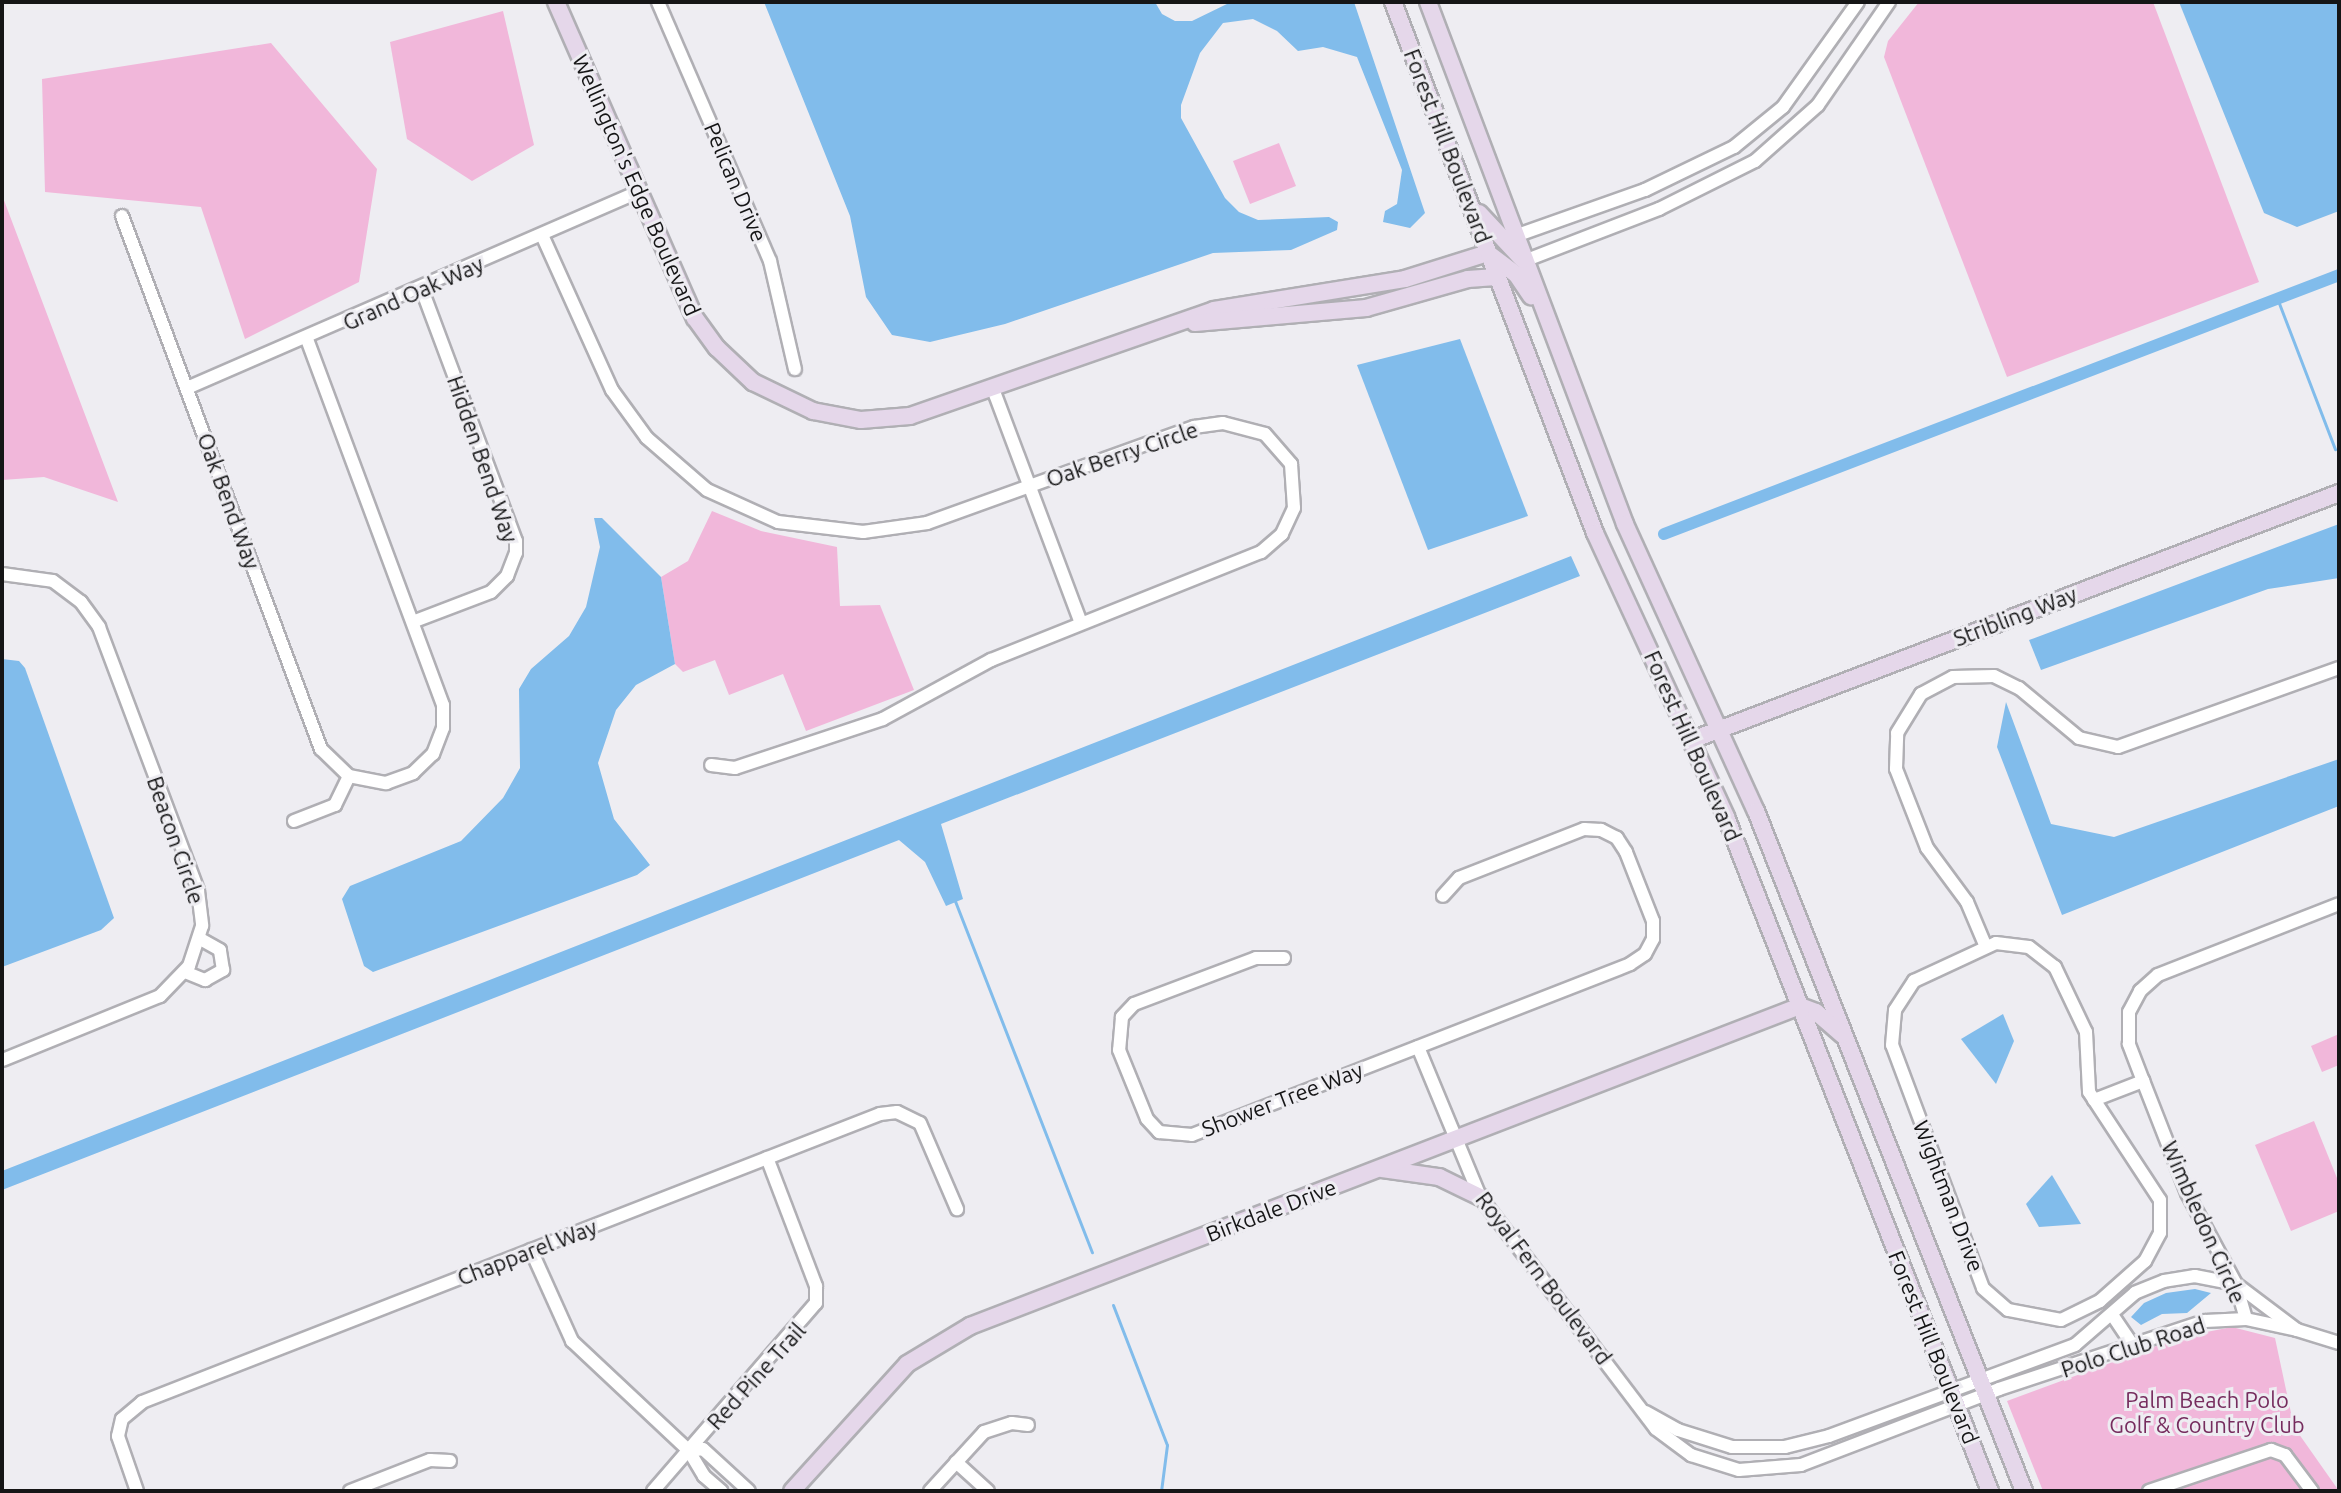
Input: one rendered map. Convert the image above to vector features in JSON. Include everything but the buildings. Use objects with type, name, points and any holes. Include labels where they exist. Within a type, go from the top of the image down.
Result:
[{"type":"street","name":"Wellington's Edge Boulevard","points":[[556,2],[637,192],[704,332],[734,366],[771,393],[837,417],[886,419],[993,389],[1228,307],[1405,279],[1488,253]]},
{"type":"street","name":"Pelican Drive","points":[[658,2],[770,261],[795,369]]},
{"type":"street","name":"Forest Hill Boulevard","points":[[1393,2],[1595,533],[1692,740],[1950,1390],[1973,1393]]},
{"type":"street","name":"Forest Hill Boulevard","points":[[1428,2],[1625,524],[1721,728],[1846,1038],[1973,1393],[2024,1491]]},
{"type":"street","points":[[1515,236],[1704,165],[1765,124],[1814,68],[1858,2]]},
{"type":"street","points":[[1468,199],[1524,261],[1721,183],[1789,133],[1833,82],[1889,2]]},
{"type":"street","points":[[1814,68],[1833,82]]},
{"type":"street","name":"Grand Oak Way","points":[[187,388],[307,340],[637,192]]},
{"type":"street","name":"Oak Bend Way","points":[[122,216],[321,749],[349,776]]},
{"type":"street","name":"Oak Berry Circle","points":[[542,235],[601,368],[628,415],[687,476],[733,505],[804,528],[863,532],[927,523],[1194,427],[1223,423],[1265,434],[1291,464],[1294,508],[1273,544],[991,660],[910,708],[846,733],[788,747],[727,770],[711,765]]},
{"type":"street","points":[[1488,253],[1516,274],[1549,325]]},
{"type":"street","name":"Wellington's Edge Boulevard","points":[[1178,325],[1366,308],[1468,279],[1496,277]]},
{"type":"street","name":"Hidden Bend Way","points":[[415,621],[491,592],[507,576],[516,553],[422,289]]},
{"type":"street","points":[[294,821],[335,805],[349,776],[373,783],[400,779],[424,765],[439,741],[443,705],[415,621],[307,340]]},
{"type":"street","points":[[993,389],[1081,623]]},
{"type":"street","name":"Stribling Way","points":[[1692,740],[2339,493]]},
{"type":"street","name":"Beacon Circle","points":[[2,574],[53,581],[81,602],[99,627],[198,891],[200,939],[185,972],[146,1004],[2,1060]]},
{"type":"street","points":[[1986,947],[1967,902],[1927,848],[1899,778],[1897,733],[1921,694],[1953,677],[1994,676],[2019,688],[2079,738],[2118,747],[2339,668]]},
{"type":"street","name":"Shower Tree Way","points":[[1284,958],[1256,958],[1134,1004],[1122,1017],[1119,1050],[1147,1119],[1159,1132],[1192,1135],[1418,1047],[1630,964],[1645,954],[1653,939],[1653,921],[1626,852],[1617,838],[1601,830],[1584,829],[1459,878],[1443,896]]},
{"type":"street","name":"Wimbledon Circle","points":[[2246,1319],[2236,1284],[2187,1193],[2143,1081],[2127,1028],[2132,1005],[2146,985],[2339,904]]},
{"type":"street","points":[[185,972],[205,980],[223,970],[220,950],[200,939]]},
{"type":"street","name":"Wightman Drive","points":[[2005,942],[2029,947],[2055,967],[2086,1032],[2085,1076],[2094,1100],[2158,1192],[2162,1217],[2154,1247],[2100,1301],[2077,1315],[2043,1320],[2008,1310],[1983,1288],[1892,1045],[1895,1010],[1908,988],[1928,971],[2005,942]]},
{"type":"street","points":[[1800,1006],[1816,1012],[1846,1038]]},
{"type":"street","name":"Birkdale Drive","points":[[792,1491],[894,1377],[945,1338],[1800,1006]]},
{"type":"street","points":[[1418,1047],[1454,1138]]},
{"type":"street","points":[[2094,1100],[2143,1081]]},
{"type":"street","name":"Chapparel Way","points":[[137,1491],[118,1436],[122,1419],[134,1406],[880,1114],[905,1113],[925,1129],[957,1209]]},
{"type":"street","name":"Royal Fern Boulevard","points":[[1454,1138],[1480,1197],[1656,1429],[1691,1455],[1739,1470],[1776,1470],[1822,1459],[1973,1393]]},
{"type":"street","name":"Red Pine Trail","points":[[653,1491],[816,1303],[816,1286],[767,1158]]},
{"type":"street","points":[[1377,1169],[1421,1172],[1480,1197]]},
{"type":"street","points":[[531,1250],[572,1341],[689,1451],[704,1476],[721,1491]]},
{"type":"street","name":"Polo Club Road","points":[[1973,1393],[2093,1334],[2135,1293],[2164,1281],[2195,1276],[2236,1284],[2297,1330]]},
{"type":"street","points":[[2113,1316],[2132,1344]]},
{"type":"street","name":"Polo Club Road","points":[[1973,1393],[2104,1357],[2132,1344],[2205,1321],[2246,1319],[2339,1343]]},
{"type":"street","points":[[2093,1334],[2104,1357]]},
{"type":"street","name":"Royal Fern Boulevard","points":[[1646,1412],[1678,1430],[1732,1447],[1785,1447],[1829,1436],[1950,1390]]},
{"type":"street","name":"Forest Hill Boulevard","points":[[1973,1393],[1990,1491]]},
{"type":"street","points":[[930,1491],[984,1432],[1012,1423],[1028,1425]]},
{"type":"street","points":[[689,1451],[703,1449],[749,1491]]},
{"type":"street","points":[[2149,1491],[2271,1450],[2285,1455],[2312,1491]]},
{"type":"street","points":[[350,1491],[430,1460],[450,1461]]},
{"type":"street","points":[[956,1462],[988,1491]]},
{"type":"green space","points":[[1919,2],[2153,2],[2259,282],[2007,377],[1884,57],[1888,41]]},
{"type":"green space","points":[[503,11],[534,145],[472,181],[407,139],[390,42]]},
{"type":"green space","points":[[271,43],[377,169],[359,282],[245,339],[201,207],[45,192],[42,79]]},
{"type":"green space","points":[[1279,143],[1296,186],[1250,204],[1233,161]]},
{"type":"green space","points":[[2,195],[118,502],[44,477],[2,480]]},
{"type":"green space","points":[[712,511],[761,531],[837,547],[840,606],[880,605],[914,690],[806,731],[783,674],[729,695],[715,660],[683,672],[675,664],[661,577],[688,561]]},
{"type":"green space","points":[[2339,1034],[2339,1065],[2322,1072],[2311,1046]]},
{"type":"green space","points":[[2314,1121],[2339,1183],[2339,1211],[2291,1231],[2255,1145]]},
{"type":"green space","name":"Palm Beach Polo Golf & Country Club","points":[[2232,1327],[2275,1338],[2294,1427],[2339,1491],[2043,1491],[2007,1401],[2181,1337]]},
{"type":"water","points":[[764,2],[1155,2],[1162,14],[1175,21],[1192,21],[1231,2],[1354,2],[1425,213],[1410,228],[1383,222],[1385,211],[1397,204],[1402,170],[1357,57],[1323,47],[1298,51],[1277,31],[1253,19],[1223,23],[1200,53],[1181,105],[1181,118],[1225,198],[1239,212],[1258,220],[1329,217],[1338,222],[1337,230],[1291,250],[1213,253],[1005,324],[930,342],[892,335],[866,297],[850,216]]},
{"type":"water","points":[[2179,2],[2339,2],[2339,211],[2297,227],[2264,213]]},
{"type":"water","points":[[1460,339],[1528,516],[1428,550],[1357,365]]},
{"type":"water","points":[[594,518],[602,518],[661,577],[675,664],[636,685],[616,710],[598,763],[614,819],[650,865],[637,875],[373,972],[364,966],[342,899],[350,886],[461,841],[503,798],[520,768],[519,689],[531,669],[569,636],[586,607],[600,547]]},
{"type":"water","points":[[2339,524],[2339,578],[2268,589],[2041,670],[2029,640]]},
{"type":"water","points":[[1571,556],[1580,576],[941,824],[963,899],[946,906],[925,862],[899,840],[2,1190],[2,1171]]},
{"type":"water","points":[[2,659],[19,661],[25,668],[114,918],[101,930],[2,967]]},
{"type":"water","points":[[2006,702],[2051,824],[2114,837],[2339,759],[2339,806],[2062,915],[1997,747]]},
{"type":"water","points":[[2003,1014],[2014,1041],[1996,1084],[1961,1039]]},
{"type":"water","points":[[2052,1175],[2081,1224],[2039,1227],[2026,1204]]},
{"type":"water","points":[[2195,1289],[2211,1293],[2187,1313],[2162,1314],[2141,1325],[2131,1317],[2144,1303],[2166,1293]]},
{"type":"waterway","points":[[1664,534],[2339,275]]},
{"type":"waterway","points":[[2277,298],[2335,449]]},
{"type":"waterway","points":[[955,901],[1092,1252]]},
{"type":"waterway","points":[[1113,1305],[1167,1445],[1161,1491]]}]
